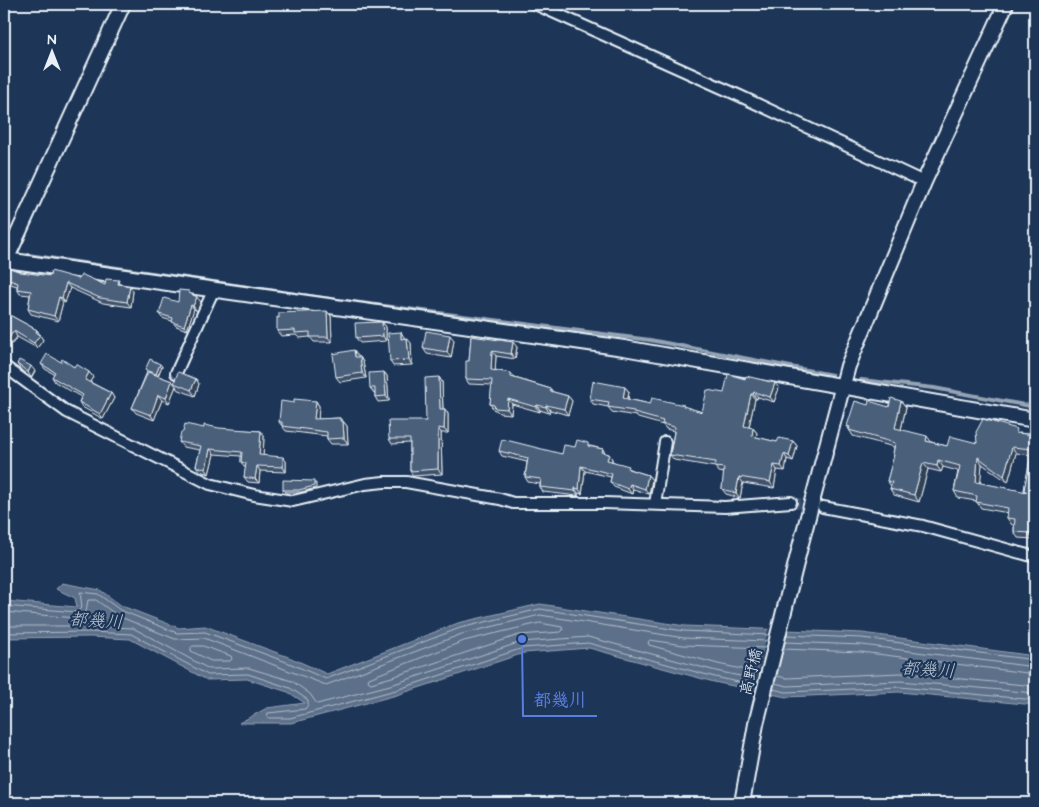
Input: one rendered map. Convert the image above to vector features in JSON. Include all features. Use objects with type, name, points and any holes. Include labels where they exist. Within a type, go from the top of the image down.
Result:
[{"type":"street","points":[[123,4],[5,262],[214,289],[624,348],[1035,420]]},
{"type":"street","points":[[535,4],[749,100],[924,182]]},
{"type":"street","name":"高野橋","points":[[742,803],[756,724],[848,366],[924,182],[1006,4]]},
{"type":"street","points":[[176,373],[214,289]]},
{"type":"street","points":[[4,366],[67,412],[210,484],[254,495],[293,501],[365,484],[406,482],[513,503],[655,504],[725,507],[791,502]]},
{"type":"street","points":[[655,504],[665,442]]},
{"type":"street","points":[[823,507],[923,526],[1035,557]]},
{"type":"water","points":[[62,583],[100,590],[122,606],[179,628],[205,626],[291,658],[327,674],[458,623],[540,604],[685,626],[862,633],[1035,656],[1035,705],[899,692],[786,697],[714,682],[589,648],[524,653],[397,695],[291,723],[239,723],[267,708],[305,703],[288,692],[247,679],[207,680],[130,639],[90,637],[4,638],[4,601],[77,607],[75,598],[56,589]]},
{"type":"pier","points":[[769,627],[788,628],[771,697],[753,693]]},
{"type":"building","points":[[4,266],[21,272],[50,276],[51,271],[79,279],[83,275],[105,285],[106,279],[119,280],[118,284],[130,286],[127,302],[100,298],[66,283],[62,298],[59,297],[54,316],[28,309],[31,291],[17,289],[18,283],[4,278]]},
{"type":"building","points":[[179,290],[189,291],[189,293],[197,297],[193,306],[191,305],[184,326],[172,322],[173,318],[159,314],[164,298],[178,302]]},
{"type":"building","points":[[327,311],[328,337],[310,337],[310,332],[295,333],[295,330],[277,331],[277,317],[279,318],[279,313]]},
{"type":"building","points":[[4,312],[37,330],[36,332],[40,335],[34,343],[14,331],[8,339],[4,335]]},
{"type":"building","points":[[382,322],[383,336],[356,338],[355,323]]},
{"type":"building","points":[[426,331],[450,335],[447,352],[423,348]]},
{"type":"building","points":[[401,332],[401,339],[407,338],[409,360],[390,361],[388,333]]},
{"type":"building","points":[[471,336],[513,342],[511,354],[492,351],[491,370],[511,373],[511,377],[568,396],[564,409],[546,405],[546,407],[537,405],[536,407],[508,399],[507,409],[495,408],[494,405],[490,404],[492,380],[466,379],[466,361],[469,361]]},
{"type":"building","points":[[354,350],[355,357],[360,357],[362,373],[336,377],[333,354]]},
{"type":"building","points":[[47,354],[61,362],[62,359],[74,367],[76,364],[89,372],[85,380],[111,393],[100,414],[79,402],[83,395],[52,377],[55,372],[41,364]]},
{"type":"building","points":[[150,359],[160,364],[156,374],[145,370]]},
{"type":"building","points":[[19,360],[31,366],[28,372],[17,364]]},
{"type":"building","points":[[148,372],[172,381],[166,398],[158,395],[151,415],[132,408]]},
{"type":"building","points":[[178,372],[196,379],[191,390],[174,383]]},
{"type":"building","points":[[384,372],[386,396],[375,397],[375,388],[370,388],[369,373]]},
{"type":"building","points":[[728,374],[745,379],[746,376],[775,383],[770,397],[754,392],[751,394],[744,426],[753,428],[752,436],[777,442],[779,438],[793,441],[789,456],[784,454],[781,466],[774,465],[770,482],[739,477],[736,493],[722,489],[724,468],[715,467],[716,462],[670,455],[675,427],[662,424],[663,421],[634,413],[634,411],[608,407],[609,402],[590,399],[593,381],[625,387],[623,398],[650,404],[652,398],[684,405],[702,412],[707,390],[724,393]]},
{"type":"building","points":[[439,377],[440,409],[445,409],[444,429],[438,428],[438,469],[410,471],[410,439],[389,439],[388,421],[426,421],[425,378]]},
{"type":"building","points":[[891,398],[901,401],[895,428],[927,436],[926,441],[947,446],[950,436],[977,443],[976,432],[983,419],[1017,429],[1016,433],[1035,435],[1035,536],[1030,536],[1031,533],[1014,532],[1015,519],[1007,518],[1008,508],[976,502],[977,496],[954,491],[960,466],[938,460],[937,466],[923,463],[914,495],[890,489],[892,482],[887,481],[895,443],[849,430],[850,427],[847,426],[855,401],[868,405],[869,401],[889,407]],"holes":[[[1012,447],[1032,449],[1024,490],[1027,492],[976,482],[978,457],[1004,476]]]},
{"type":"building","points":[[294,399],[316,401],[314,419],[340,418],[340,421],[343,421],[344,438],[327,439],[327,432],[282,426],[282,422],[279,422],[281,401],[294,403]]},
{"type":"building","points":[[185,424],[204,428],[204,425],[261,431],[259,455],[283,457],[283,467],[257,466],[255,479],[244,477],[246,463],[241,462],[242,452],[210,449],[206,469],[198,467],[196,466],[201,446],[179,442]]},
{"type":"building","points":[[502,439],[562,454],[564,445],[575,447],[577,440],[588,443],[588,446],[603,449],[602,452],[609,454],[607,460],[629,466],[628,469],[648,475],[645,489],[630,484],[628,489],[610,482],[612,474],[581,466],[579,489],[575,488],[575,491],[540,487],[541,479],[525,477],[528,458],[499,451]]},
{"type":"building","points":[[283,480],[314,481],[314,486],[299,490],[283,490]]},
{"type":"waterway","points":[[28,255],[337,300],[650,340],[832,375]]},
{"type":"waterway","points":[[861,380],[934,388],[1035,407]]},
{"type":"tunnel","points":[[791,502],[823,507]]},
{"type":"place","name":"都幾川","points":[[522,639]]}]
